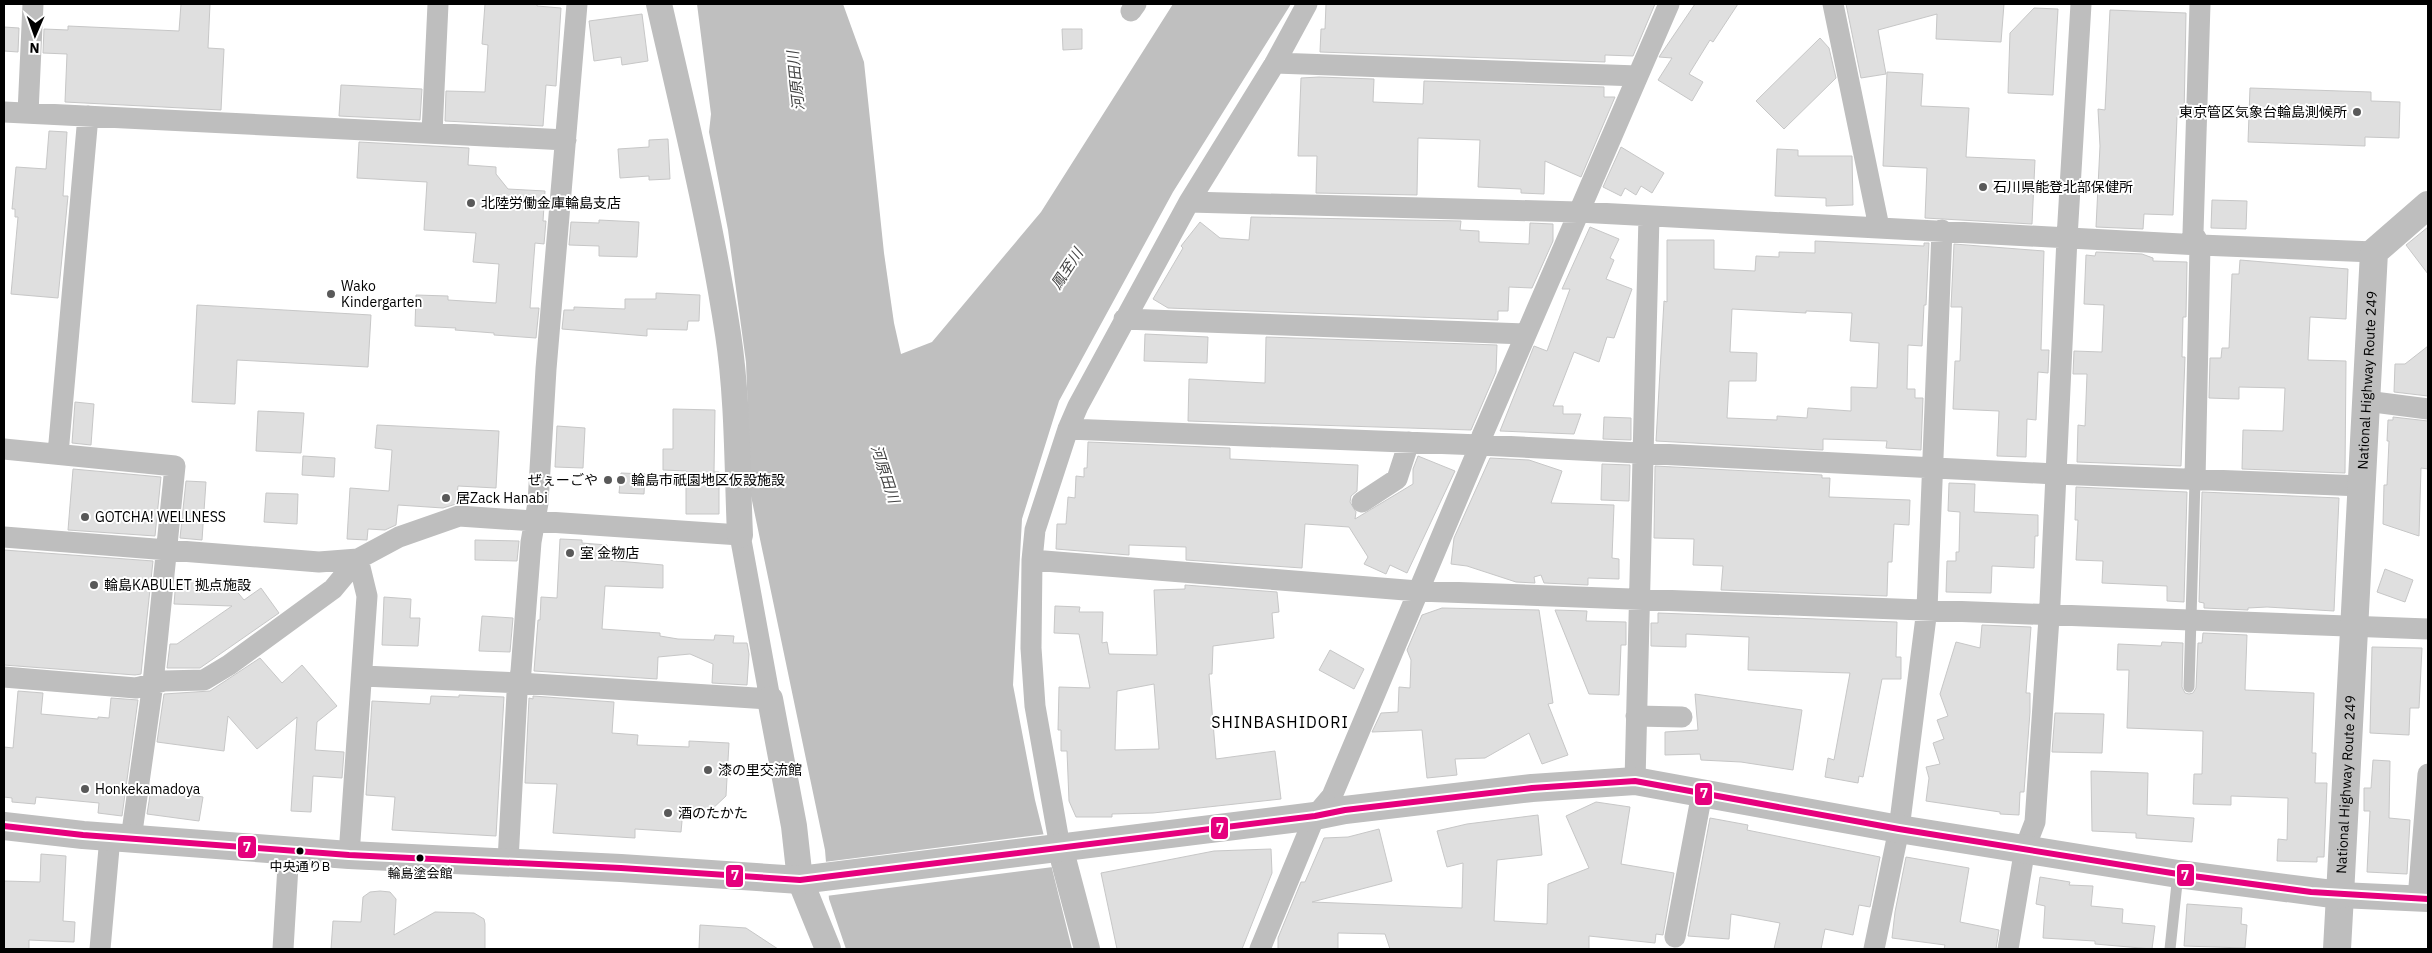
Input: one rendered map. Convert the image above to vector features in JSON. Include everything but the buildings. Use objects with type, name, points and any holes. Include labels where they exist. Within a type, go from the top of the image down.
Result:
[{"type":"main road","points":[[2374,252],[2428,205]]},
{"type":"main road","name":"National Highway Route 249","points":[[2337,949],[2374,252]]},
{"type":"main road","points":[[4,826],[121,838],[349,854],[508,861],[812,879],[1315,816],[1345,810],[1532,788],[1635,781],[1899,829],[2178,874],[2340,895]]},
{"type":"street","points":[[28,113],[33,4]]},
{"type":"street","points":[[432,133],[438,4]]},
{"type":"street","points":[[508,861],[519,683],[531,542],[538,503],[546,369],[577,4]]},
{"type":"street","points":[[659,4],[688,132],[728,334],[734,381],[740,535],[794,826],[812,879],[828,949]]},
{"type":"street","points":[[1087,949],[1058,847],[1035,706],[1031,648],[1032,560],[1035,530],[1068,429],[1124,319],[1190,202],[1275,63],[1307,4]]},
{"type":"street","points":[[1260,949],[1315,816],[1332,796],[1525,334],[1669,4]]},
{"type":"street","points":[[1833,4],[1879,227]]},
{"type":"street","points":[[2008,949],[2025,848],[2035,822],[2050,603],[2066,238],[2081,4]]},
{"type":"street","points":[[2195,480],[2200,245],[2193,233],[2200,4]]},
{"type":"street","points":[[1275,63],[1638,76]]},
{"type":"street","points":[[4,112],[566,140]]},
{"type":"street","points":[[58,454],[88,116]]},
{"type":"street","points":[[1190,202],[1578,212],[2200,245],[2374,252]]},
{"type":"street","points":[[1635,781],[1649,216]]},
{"type":"street","points":[[1874,949],[1899,829],[1927,609],[1942,230]]},
{"type":"street","points":[[1124,319],[1525,334]]},
{"type":"street","points":[[2366,401],[2428,409]]},
{"type":"street","points":[[1068,429],[1643,452],[2055,474],[2362,486]]},
{"type":"street","points":[[1362,502],[1397,479],[1409,442]]},
{"type":"street","points":[[4,449],[175,466],[153,683],[100,949]]},
{"type":"street","points":[[4,677],[136,688],[164,681],[204,680],[229,665],[333,589],[358,559],[399,537],[459,516],[740,535]]},
{"type":"street","points":[[4,538],[319,562],[358,559]]},
{"type":"street","points":[[349,854],[363,676],[367,596],[358,559]]},
{"type":"street","points":[[1032,560],[1418,591],[2428,629]]},
{"type":"street","points":[[363,676],[519,683],[770,699]]},
{"type":"street","points":[[1636,716],[1682,717]]},
{"type":"street","points":[[2340,895],[2423,899],[2428,774]]},
{"type":"street","points":[[1675,937],[1702,793]]},
{"type":"street","points":[[283,949],[289,849]]},
{"type":"lane","points":[[2189,687],[2195,480]]},
{"type":"lane","points":[[2170,949],[2178,874]]},
{"type":"water","points":[[697,4],[843,4],[864,62],[884,253],[894,323],[901,354],[932,342],[1041,212],[1173,4],[1291,4],[1173,192],[1059,401],[1022,519],[1013,685],[1035,800],[1072,949],[846,949],[829,899],[825,850],[751,496],[746,362],[728,230],[709,132],[711,114]]},
{"type":"pier","points":[[1046,834],[1053,867],[826,896],[824,862]]},
{"type":"transit line","name":"7","points":[[4,826],[83,835],[349,855],[621,868],[800,880],[1315,816],[1345,810],[1532,788],[1635,781],[1899,829],[2178,874],[2311,892],[2428,899]]},
{"type":"place","name":"東京管区気象台輪島測候所","points":[[2357,112]]},
{"type":"place","name":"石川県能登北部保健所","points":[[1983,187]]},
{"type":"place","name":"北陸労働金庫輪島支店","points":[[471,203]]},
{"type":"place","name":"Wako Kindergarten","points":[[331,294]]},
{"type":"place","name":"ぜぇーごや","points":[[608,480]]},
{"type":"place","name":"輪島市祇園地区仮設施設","points":[[621,480]]},
{"type":"place","name":"居Zack Hanabi","points":[[446,498]]},
{"type":"place","name":"GOTCHA! WELLNESS","points":[[85,517]]},
{"type":"place","name":"室 金物店","points":[[570,553]]},
{"type":"place","name":"輪島KABULET 拠点施設","points":[[94,585]]},
{"type":"place","name":"漆の里交流館","points":[[708,770]]},
{"type":"place","name":"Honkekamadoya","points":[[85,789]]},
{"type":"place","name":"酒のたかた","points":[[668,813]]},
{"type":"place","name":"中央通りB","points":[[300,851]]},
{"type":"place","name":"輪島塗会館","points":[[420,858]]},
{"type":"district","name":"SHINBASHIDORI","points":[[1280,722]]},
{"type":"water label","name":"河原田川","points":[[796,81]]},
{"type":"water label","name":"鳳至川","points":[[1067,269]]},
{"type":"water label","name":"河原田川","points":[[885,474]]}]
